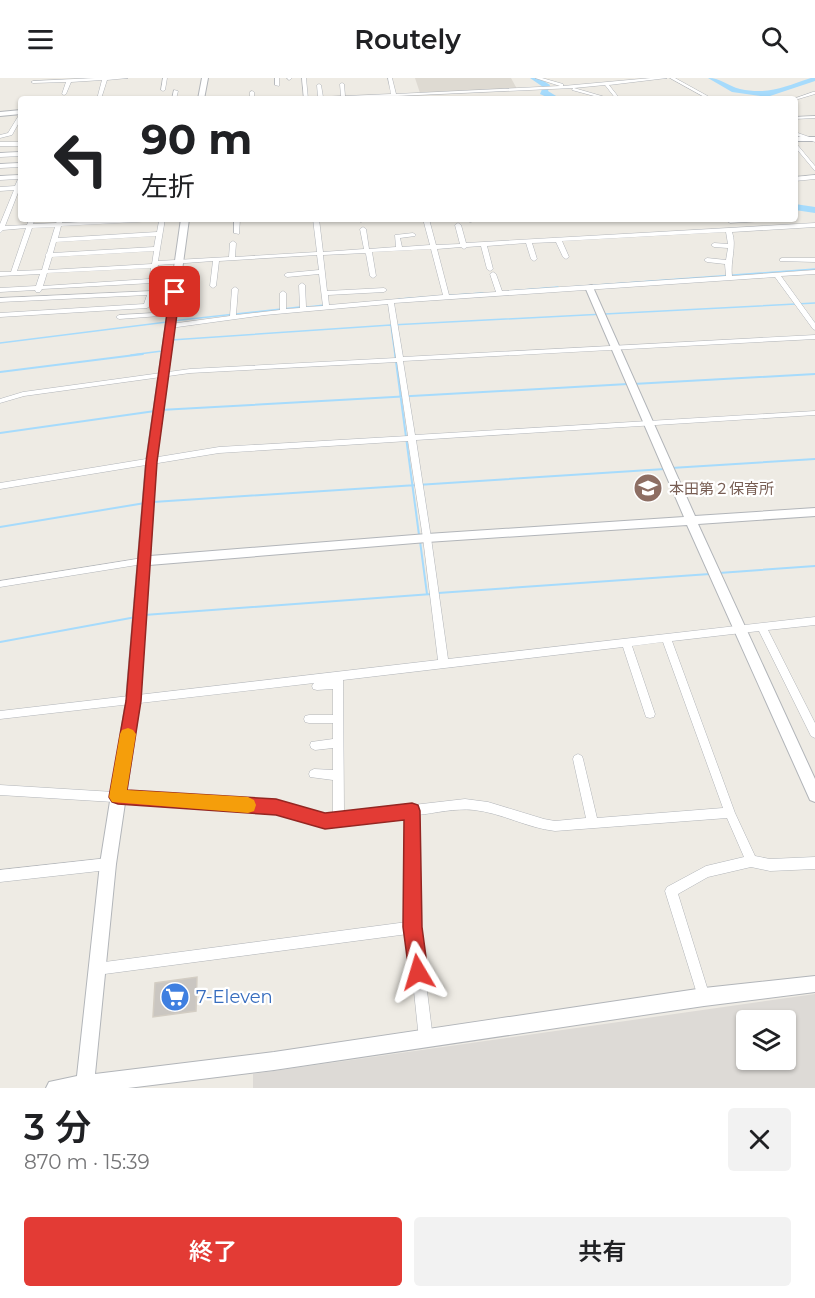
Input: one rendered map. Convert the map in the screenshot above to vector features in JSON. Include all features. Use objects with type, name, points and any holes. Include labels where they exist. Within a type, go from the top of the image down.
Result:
[{"type":"street","points":[[33,82],[128,78],[128,87]]},
{"type":"street","points":[[163,90],[165,78]]},
{"type":"street","points":[[202,96],[205,78]]},
{"type":"street","points":[[277,78],[277,85]]},
{"type":"street","points":[[304,78],[307,96]]},
{"type":"street","points":[[390,78],[395,96]]},
{"type":"street","points":[[537,78],[600,96]]},
{"type":"street","points":[[443,96],[456,93],[568,87],[668,78],[706,96]]},
{"type":"street","points":[[100,96],[105,79]]},
{"type":"street","points":[[86,90],[90,80]]},
{"type":"street","points":[[64,94],[69,81]]},
{"type":"street","points":[[342,84],[343,96]]},
{"type":"street","points":[[607,84],[616,96]]},
{"type":"street","points":[[319,85],[321,96]]},
{"type":"street","points":[[378,87],[380,96]]},
{"type":"street","points":[[522,90],[525,96]]},
{"type":"street","points":[[175,96],[176,91]]},
{"type":"street","points":[[798,98],[815,93]]},
{"type":"street","points":[[1,114],[18,113]]},
{"type":"street","points":[[798,118],[815,115]]},
{"type":"street","points":[[10,134],[18,124]]},
{"type":"street","points":[[0,137],[18,134]]},
{"type":"street","points":[[798,134],[813,140]]},
{"type":"street","points":[[798,139],[813,140]]},
{"type":"street","points":[[0,144],[18,144]]},
{"type":"street","points":[[798,148],[815,169]]},
{"type":"street","points":[[0,155],[18,154]]},
{"type":"street","points":[[0,166],[18,165]]},
{"type":"street","points":[[0,178],[18,177]]},
{"type":"street","points":[[798,179],[815,177]]},
{"type":"street","points":[[18,186],[3,214],[0,229],[31,223],[60,222],[32,313]]},
{"type":"street","points":[[0,189],[17,189]]},
{"type":"street","points":[[0,202],[11,201]]},
{"type":"street","points":[[0,290],[152,281],[161,222]]},
{"type":"street","points":[[85,1084],[108,864],[133,701],[152,462],[185,222]]},
{"type":"street","points":[[237,222],[237,233]]},
{"type":"street","points":[[316,222],[326,307]]},
{"type":"street","points":[[427,222],[447,298]]},
{"type":"street","points":[[729,275],[730,222]]},
{"type":"street","points":[[12,274],[31,223]]},
{"type":"street","points":[[458,225],[464,247]]},
{"type":"street","points":[[0,274],[731,232],[815,225]]},
{"type":"street","points":[[363,229],[373,276]]},
{"type":"street","points":[[54,240],[159,234]]},
{"type":"street","points":[[400,250],[397,236],[413,236]]},
{"type":"street","points":[[559,241],[566,257]]},
{"type":"street","points":[[232,259],[233,243]]},
{"type":"street","points":[[528,243],[534,259]]},
{"type":"street","points":[[714,245],[730,246]]},
{"type":"street","points":[[484,246],[500,294]]},
{"type":"street","points":[[48,255],[157,249]]},
{"type":"street","points":[[213,286],[216,260]]},
{"type":"street","points":[[707,260],[728,262]]},
{"type":"street","points":[[782,260],[815,260]]},
{"type":"street","points":[[170,326],[326,307],[729,275],[815,272]]},
{"type":"street","points":[[287,275],[322,273]]},
{"type":"street","points":[[776,274],[815,328]]},
{"type":"street","points":[[302,285],[303,309]]},
{"type":"street","points":[[589,287],[739,630],[815,795]]},
{"type":"street","points":[[233,317],[235,289]]},
{"type":"street","points":[[324,293],[384,290]]},
{"type":"street","points":[[0,300],[175,292]]},
{"type":"street","points":[[282,293],[283,311]]},
{"type":"street","points":[[0,315],[147,306],[150,294]]},
{"type":"street","points":[[391,303],[402,361],[443,662]]},
{"type":"street","points":[[119,317],[172,314]]},
{"type":"street","points":[[0,401],[23,394],[163,374],[815,337]]},
{"type":"street","points":[[0,486],[219,450],[815,413]]},
{"type":"street","points":[[0,584],[143,561],[427,538],[815,512]]},
{"type":"street","points":[[0,715],[338,680],[443,662],[815,621]]},
{"type":"street","points":[[762,627],[815,733]]},
{"type":"street","points":[[666,638],[750,861]]},
{"type":"street","points":[[626,642],[650,714]]},
{"type":"street","points":[[317,686],[338,680]]},
{"type":"street","points":[[338,680],[339,821]]},
{"type":"street","points":[[309,719],[338,719]]},
{"type":"street","points":[[315,745],[338,743]]},
{"type":"street","points":[[578,759],[592,822]]},
{"type":"street","points":[[314,774],[338,775]]},
{"type":"street","points":[[0,790],[276,807],[325,821],[465,804],[481,805],[542,825],[730,813]]},
{"type":"street","points":[[412,811],[413,927],[426,1039]]},
{"type":"street","points":[[705,997],[671,891],[706,872],[750,861],[770,865],[815,863]]},
{"type":"street","points":[[0,876],[108,864]]},
{"type":"street","points":[[97,969],[413,927]]},
{"type":"street","points":[[56,1088],[274,1061],[705,997],[815,984]]},
{"type":"shaded area","points":[[415,78],[511,78],[517,89],[420,93]]},
{"type":"shaded area","points":[[815,994],[815,1088],[253,1088],[253,1074]]},
{"type":"building","name":"7-Eleven","points":[[197,977],[196,1011],[153,1017],[155,983]]},
{"type":"waterway","points":[[534,78],[547,87],[543,92],[551,96]]},
{"type":"waterway","points":[[712,78],[735,90],[767,95],[815,79]]},
{"type":"waterway","points":[[798,207],[815,210]]},
{"type":"waterway","points":[[570,287],[815,269]]},
{"type":"waterway","points":[[510,291],[558,287]]},
{"type":"waterway","points":[[399,299],[483,293]]},
{"type":"waterway","points":[[171,340],[391,325],[815,303]]},
{"type":"waterway","points":[[307,307],[325,305]]},
{"type":"waterway","points":[[172,321],[300,307]]},
{"type":"waterway","points":[[0,343],[167,322]]},
{"type":"waterway","points":[[391,326],[395,355]]},
{"type":"waterway","points":[[131,355],[162,351],[165,340]]},
{"type":"waterway","points":[[0,372],[143,354]]},
{"type":"waterway","points":[[395,354],[401,397]]},
{"type":"waterway","points":[[633,384],[815,374]]},
{"type":"waterway","points":[[401,397],[628,384]]},
{"type":"waterway","points":[[160,410],[401,397]]},
{"type":"waterway","points":[[401,397],[412,485]]},
{"type":"waterway","points":[[0,433],[155,411]]},
{"type":"waterway","points":[[671,468],[815,459]]},
{"type":"waterway","points":[[412,485],[665,469]]},
{"type":"waterway","points":[[153,502],[412,485]]},
{"type":"waterway","points":[[412,485],[419,535]]},
{"type":"waterway","points":[[0,527],[145,503]]},
{"type":"waterway","points":[[420,541],[427,594]]},
{"type":"waterway","points":[[719,573],[815,566]]},
{"type":"waterway","points":[[438,593],[710,574]]},
{"type":"waterway","points":[[144,615],[432,594]]},
{"type":"waterway","points":[[0,642],[136,617]]},
{"type":"slow traffic","points":[[128,734],[118,797],[248,805]]},
{"type":"place","name":"本田第２保育所","points":[[648,488]]},
{"type":"place","name":"7-Eleven","points":[[175,997]]},
{"type":"route","points":[[175,292],[152,462],[133,701],[118,797],[276,807],[325,821],[376,817],[412,811],[413,927],[418,972]]}]
